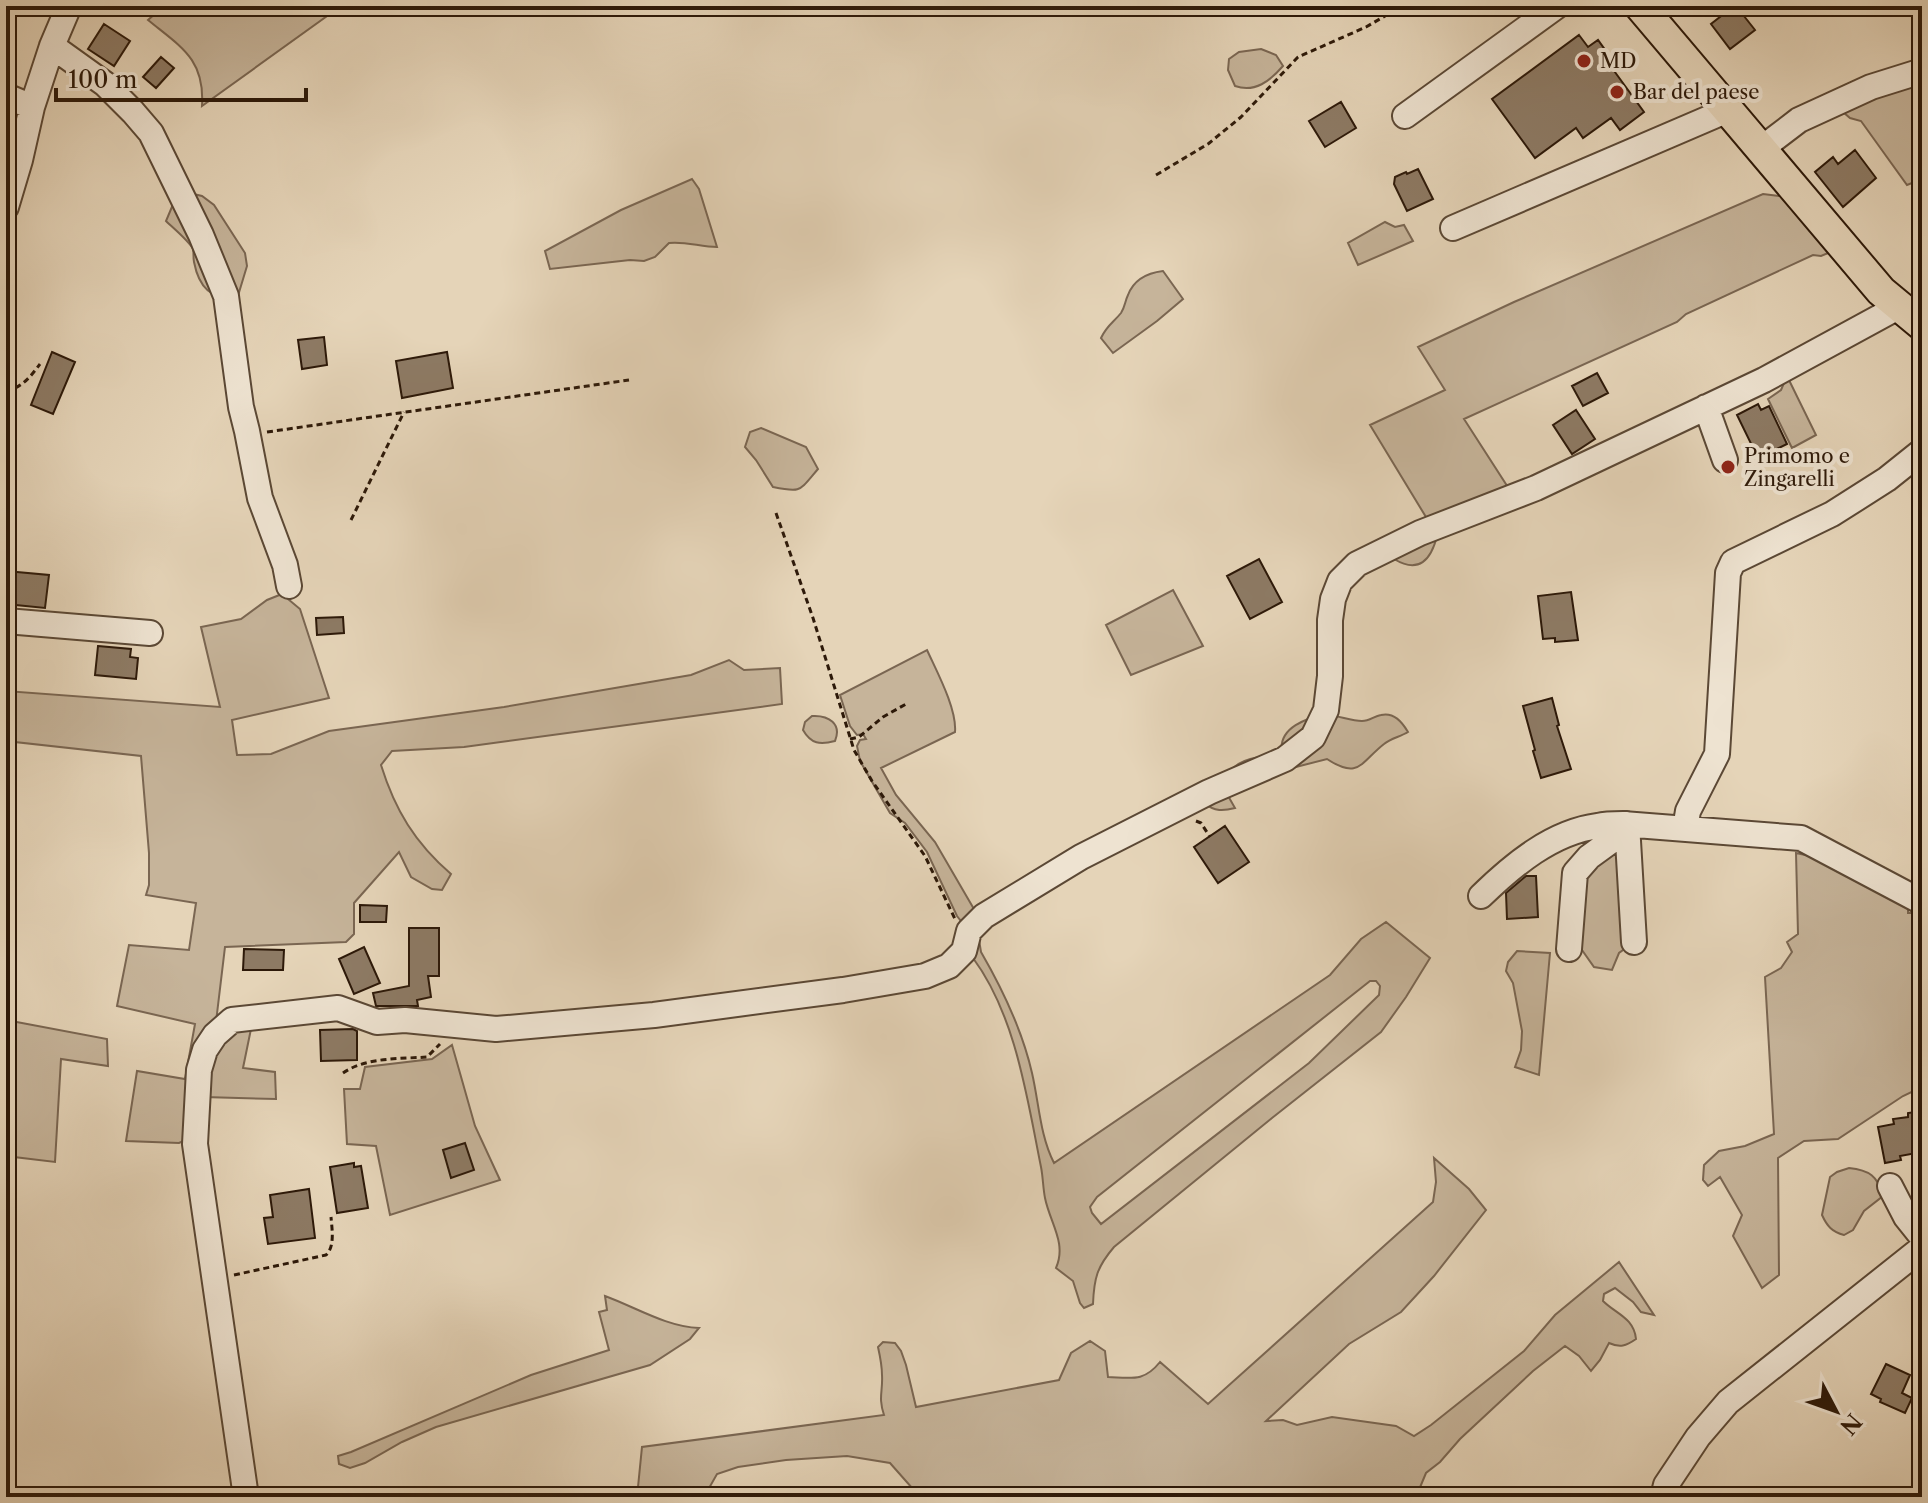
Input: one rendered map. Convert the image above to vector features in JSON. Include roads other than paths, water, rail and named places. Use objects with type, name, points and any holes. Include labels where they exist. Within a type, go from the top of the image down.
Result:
[{"type":"main road","points":[[1640,6],[1881,291],[1911,316]]},
{"type":"street","points":[[6,207],[32,107],[69,6]]},
{"type":"street","points":[[1405,116],[1557,6]]},
{"type":"street","points":[[52,46],[105,84],[151,133],[201,235],[226,296],[239,396],[260,498],[285,565],[289,586]]},
{"type":"street","points":[[1761,149],[1799,120],[1871,87],[1922,71]]},
{"type":"street","points":[[6,96],[32,107]]},
{"type":"street","points":[[1453,228],[1728,110]]},
{"type":"street","points":[[246,1497],[195,1144],[199,1070],[205,1050],[215,1035],[232,1020],[338,1008],[377,1022],[405,1020],[496,1029],[654,1015],[843,990],[925,976],[949,966],[964,951],[969,931],[984,916],[1081,857],[1209,792],[1285,759],[1313,737],[1326,710],[1333,599],[1340,581],[1357,564],[1420,533],[1536,488],[1764,380],[1911,316]]},
{"type":"street","points":[[1706,407],[1725,460]]},
{"type":"street","points":[[1685,829],[1688,811],[1717,754],[1728,573],[1733,562],[1832,514],[1887,479],[1922,451]]},
{"type":"street","points":[[6,621],[150,633]]},
{"type":"street","points":[[1625,824],[1634,942]]},
{"type":"street","points":[[1569,949],[1575,873],[1625,824]]},
{"type":"street","points":[[1481,896],[1528,856],[1561,837],[1596,826],[1625,824],[1801,838],[1922,902]]},
{"type":"street","points":[[1890,1186],[1906,1217],[1922,1237]]},
{"type":"street","points":[[1663,1497],[1666,1485],[1698,1437],[1728,1402],[1922,1248]]},
{"type":"place","name":"MD","points":[[1584,61]]},
{"type":"place","name":"Bar del paese","points":[[1617,92]]},
{"type":"place","name":"Primomo e Zingarelli","points":[[1728,467]]}]
